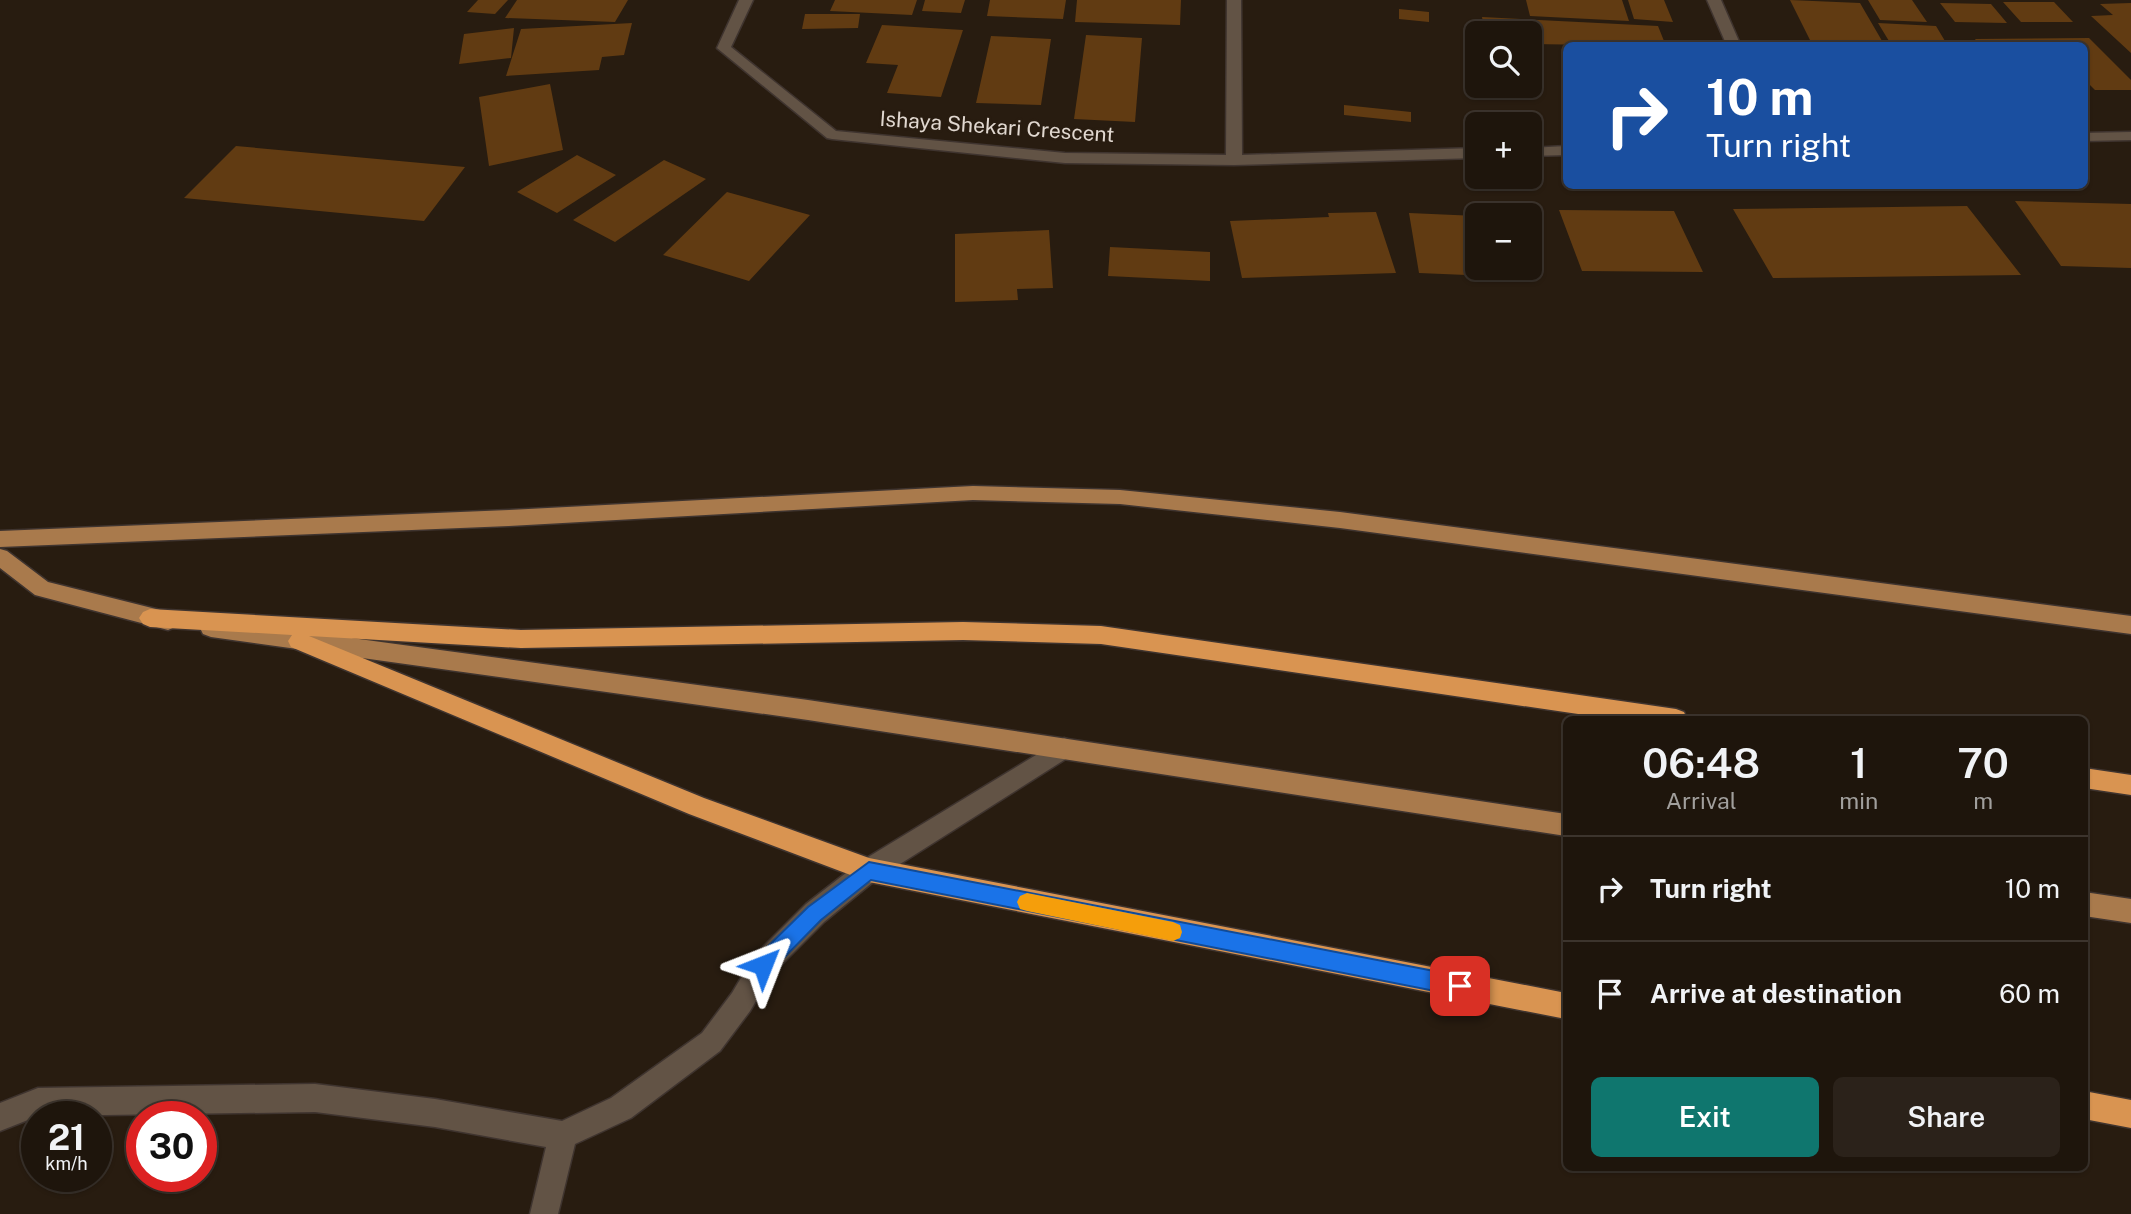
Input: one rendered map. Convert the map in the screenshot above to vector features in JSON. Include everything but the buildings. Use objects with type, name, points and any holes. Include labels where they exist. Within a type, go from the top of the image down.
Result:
[{"type":"highway","points":[[150,618],[521,639],[963,631],[1101,635],[1655,716]]},
{"type":"highway","points":[[299,641],[697,806],[869,870],[1141,926],[1563,1005]]},
{"type":"highway","points":[[2088,779],[2131,785]]},
{"type":"highway","points":[[2088,1106],[2131,1114]]},
{"type":"main road","points":[[0,540],[509,518],[973,492],[1120,497],[1340,520],[2131,625]]},
{"type":"main road","points":[[0,557],[42,589],[150,618],[299,641],[794,708],[1563,825]]},
{"type":"main road","points":[[2088,905],[2131,911]]},
{"type":"street","name":"Ishaya Shekari Crescent","points":[[746,0],[724,48],[832,135],[1065,158],[1234,160],[1465,153]]},
{"type":"street","points":[[1234,0],[1234,160]]},
{"type":"street","points":[[1714,0],[1732,42]]},
{"type":"street","points":[[2088,137],[2131,136]]},
{"type":"street","points":[[1542,152],[1563,151]]},
{"type":"street","points":[[0,1117],[38,1102],[315,1098],[435,1113],[563,1135],[621,1108],[710,1042],[741,1002],[763,965],[815,913],[869,870],[1064,748]]},
{"type":"street","points":[[544,1214],[563,1135]]},
{"type":"slow traffic","points":[[1027,902],[1173,932]]},
{"type":"route","points":[[763,965],[815,913],[869,870],[1141,926],[1460,986]]}]
